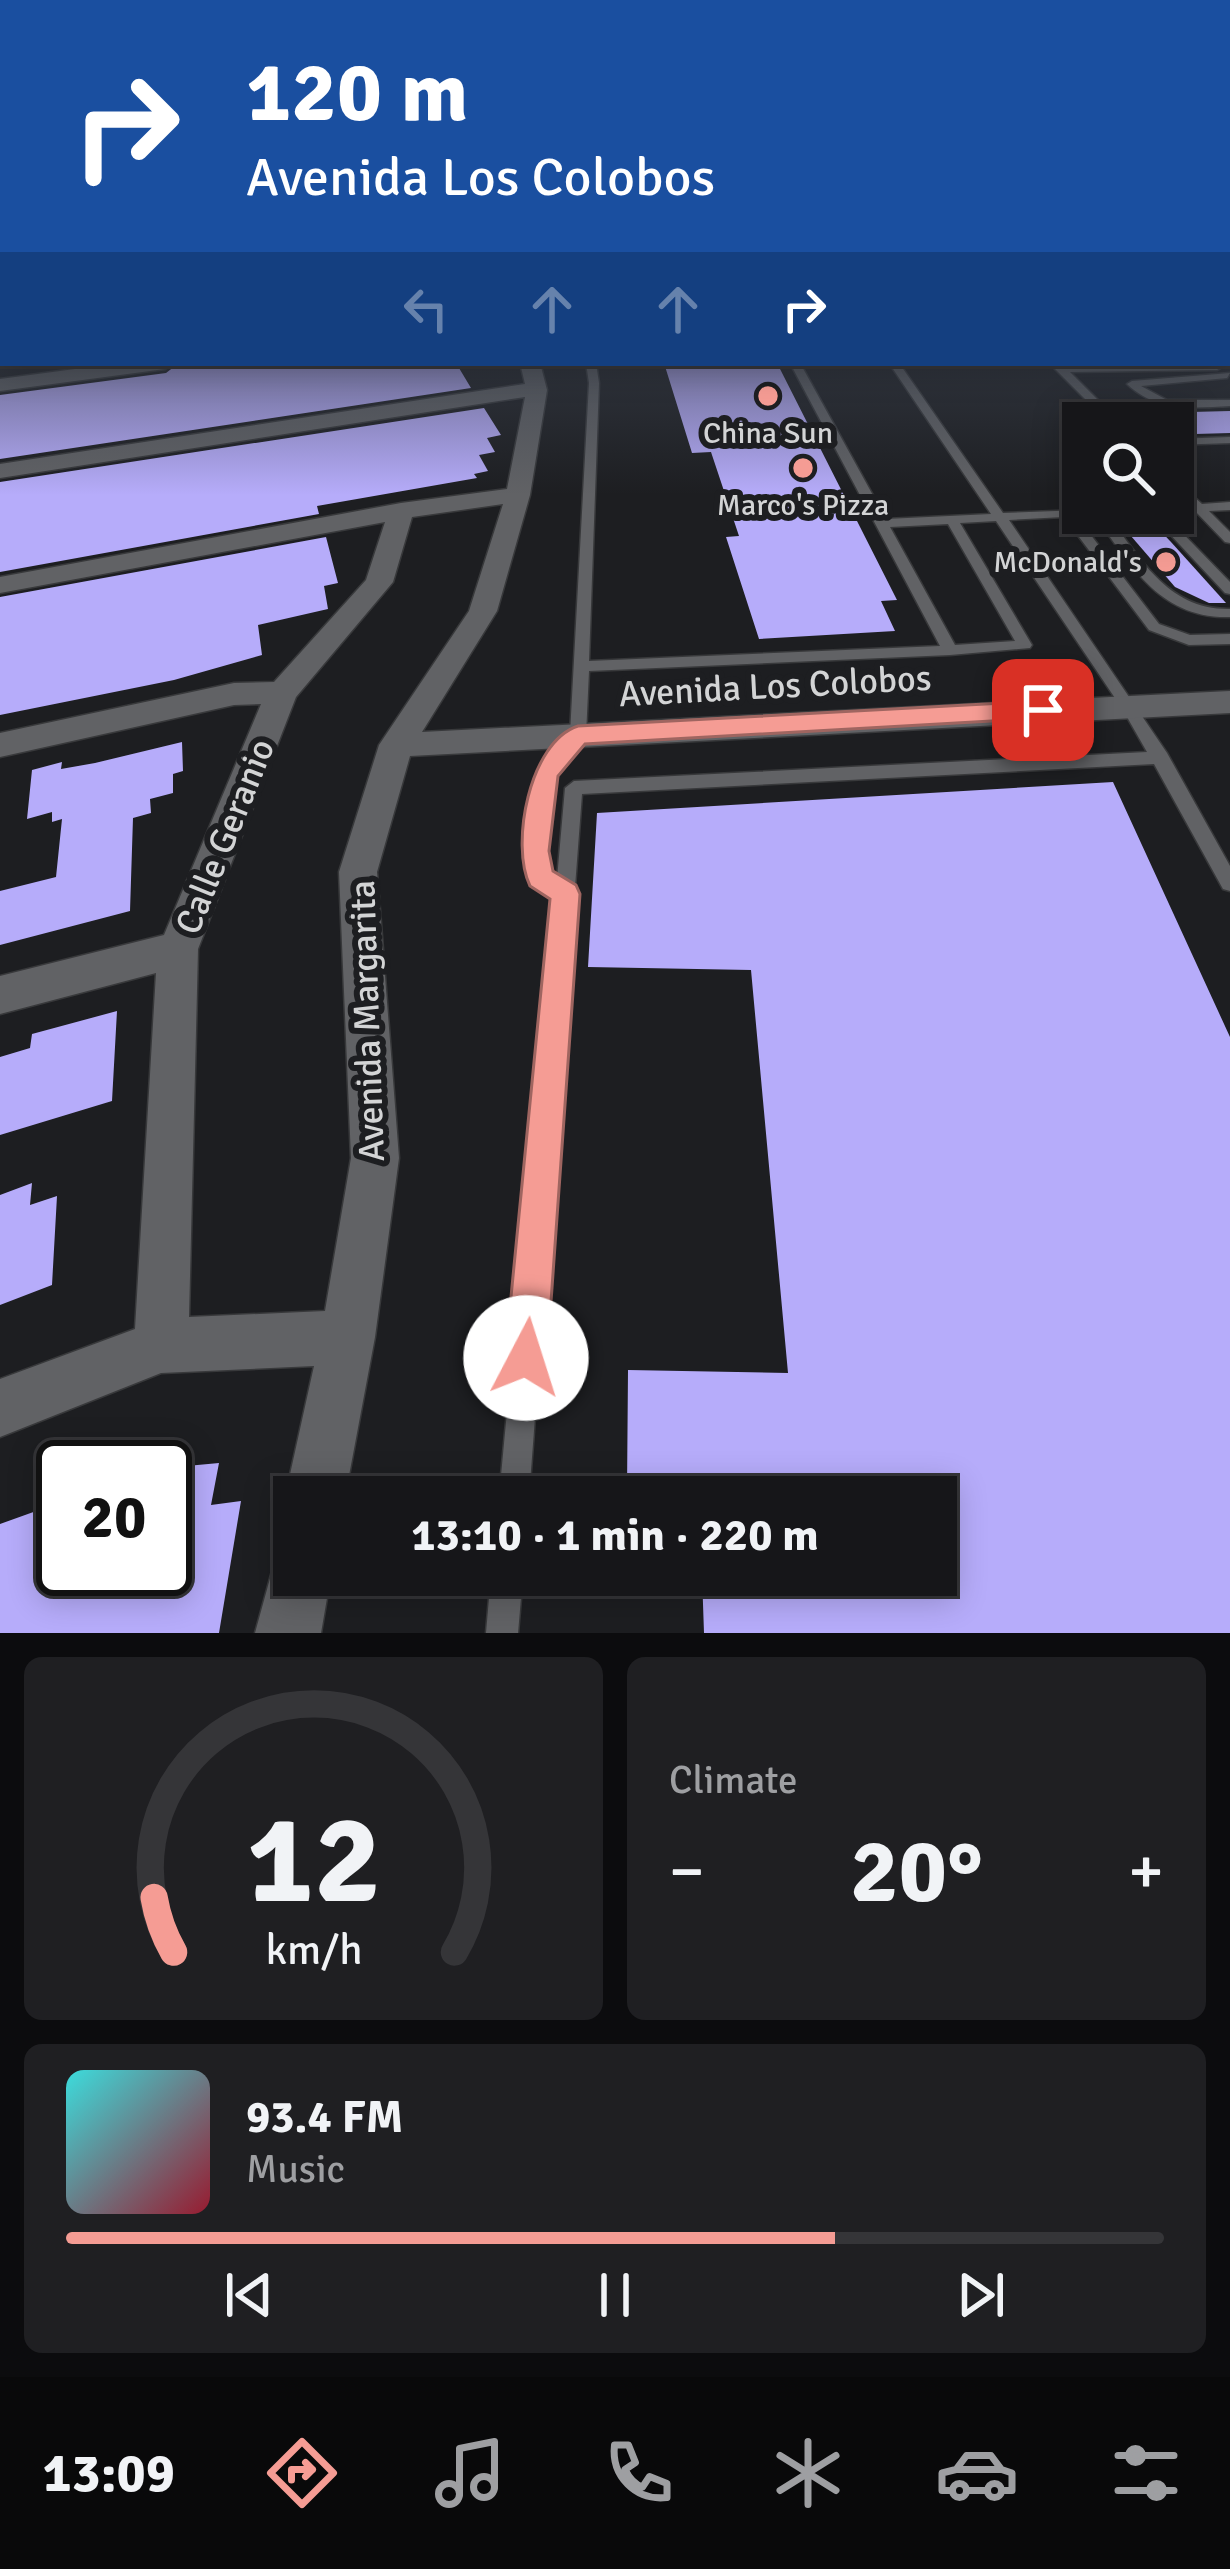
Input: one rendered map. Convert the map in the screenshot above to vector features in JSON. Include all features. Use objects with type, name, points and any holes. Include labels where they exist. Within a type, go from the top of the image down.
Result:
[{"type":"street","points":[[0,385],[142,366]]},
{"type":"street","points":[[0,471],[497,392],[534,376]]},
{"type":"street","name":"Avenida Margarita","points":[[320,1476],[348,1337],[375,1158],[358,872],[396,746],[483,611],[518,495],[534,376]]},
{"type":"street","points":[[0,585],[401,511],[518,495]]},
{"type":"street","name":"Calle Geranio","points":[[161,1346],[178,949],[282,694],[379,582],[401,511]]},
{"type":"street","points":[[0,745],[235,694],[282,694]]},
{"type":"street","name":"Avenida Los Colobos","points":[[396,746],[1230,702]]},
{"type":"street","points":[[0,995],[178,949]]},
{"type":"street","points":[[0,1408],[161,1346],[348,1337]]},
{"type":"street","points":[[287,1633],[295,1596]]},
{"type":"lane","points":[[566,894],[540,878],[535,851],[546,773],[578,735],[591,366]]},
{"type":"lane","points":[[797,366],[950,650]]},
{"type":"lane","points":[[896,366],[1130,707],[1230,884]]},
{"type":"lane","points":[[1058,366],[1094,402]]},
{"type":"lane","points":[[1229,376],[1132,384],[1166,404],[1230,403]]},
{"type":"lane","points":[[1194,414],[1230,412]]},
{"type":"lane","points":[[1194,441],[1230,440]]},
{"type":"lane","points":[[1194,503],[1230,539]]},
{"type":"lane","points":[[1194,508],[1230,506]]},
{"type":"lane","points":[[884,523],[1062,514]]},
{"type":"lane","points":[[581,666],[1025,645],[952,520]]},
{"type":"lane","points":[[1090,534],[1154,627],[1170,636],[1230,638]]},
{"type":"lane","points":[[1117,534],[1173,602],[1206,614],[1230,614]]},
{"type":"lane","points":[[1176,534],[1230,590]]},
{"type":"lane","points":[[516,1476],[574,788],[1161,757]]},
{"type":"lane","points":[[502,1633],[505,1596]]},
{"type":"building","points":[[175,366],[458,366],[471,388],[0,459],[0,395],[166,373]]},
{"type":"building","points":[[665,366],[779,366],[897,600],[881,601],[895,631],[759,639],[726,537],[739,536],[711,452],[692,453]]},
{"type":"building","points":[[484,408],[501,435],[487,438],[495,452],[479,455],[488,471],[474,474],[477,478],[317,506],[319,514],[0,572],[0,482]]},
{"type":"building","points":[[1230,411],[1230,433],[1195,434],[1194,412]]},
{"type":"building","points":[[1129,534],[1163,534],[1226,603],[1209,603],[1175,587]]},
{"type":"building","points":[[326,537],[338,583],[324,586],[328,609],[258,625],[262,655],[174,680],[0,715],[0,597]]},
{"type":"building","points":[[182,742],[183,771],[173,774],[173,793],[150,799],[151,813],[133,818],[130,911],[0,945],[0,891],[56,877],[62,819],[52,822],[52,812],[27,819],[32,770],[62,762],[61,769],[95,763]]},
{"type":"building","points":[[1113,782],[1230,1037],[1230,1633],[704,1633],[703,1596],[957,1596],[957,1476],[627,1476],[628,1370],[788,1373],[751,970],[588,967],[597,813]]},
{"type":"building","points":[[117,1011],[112,1101],[0,1135],[0,1057],[30,1048],[32,1034]]},
{"type":"building","points":[[32,1183],[30,1205],[57,1196],[52,1285],[0,1305],[0,1195]]},
{"type":"building","points":[[219,1463],[211,1505],[241,1501],[219,1633],[0,1633],[0,1524],[36,1511],[36,1596],[192,1596],[192,1466]]},
{"type":"place","name":"China Sun","points":[[768,396]]},
{"type":"place","name":"Marco's Pizza","points":[[803,468]]},
{"type":"place","name":"McDonald's","points":[[1166,562]]},
{"type":"route","points":[[526,1358],[566,894],[540,878],[535,851],[546,773],[578,735],[1043,710]]}]
